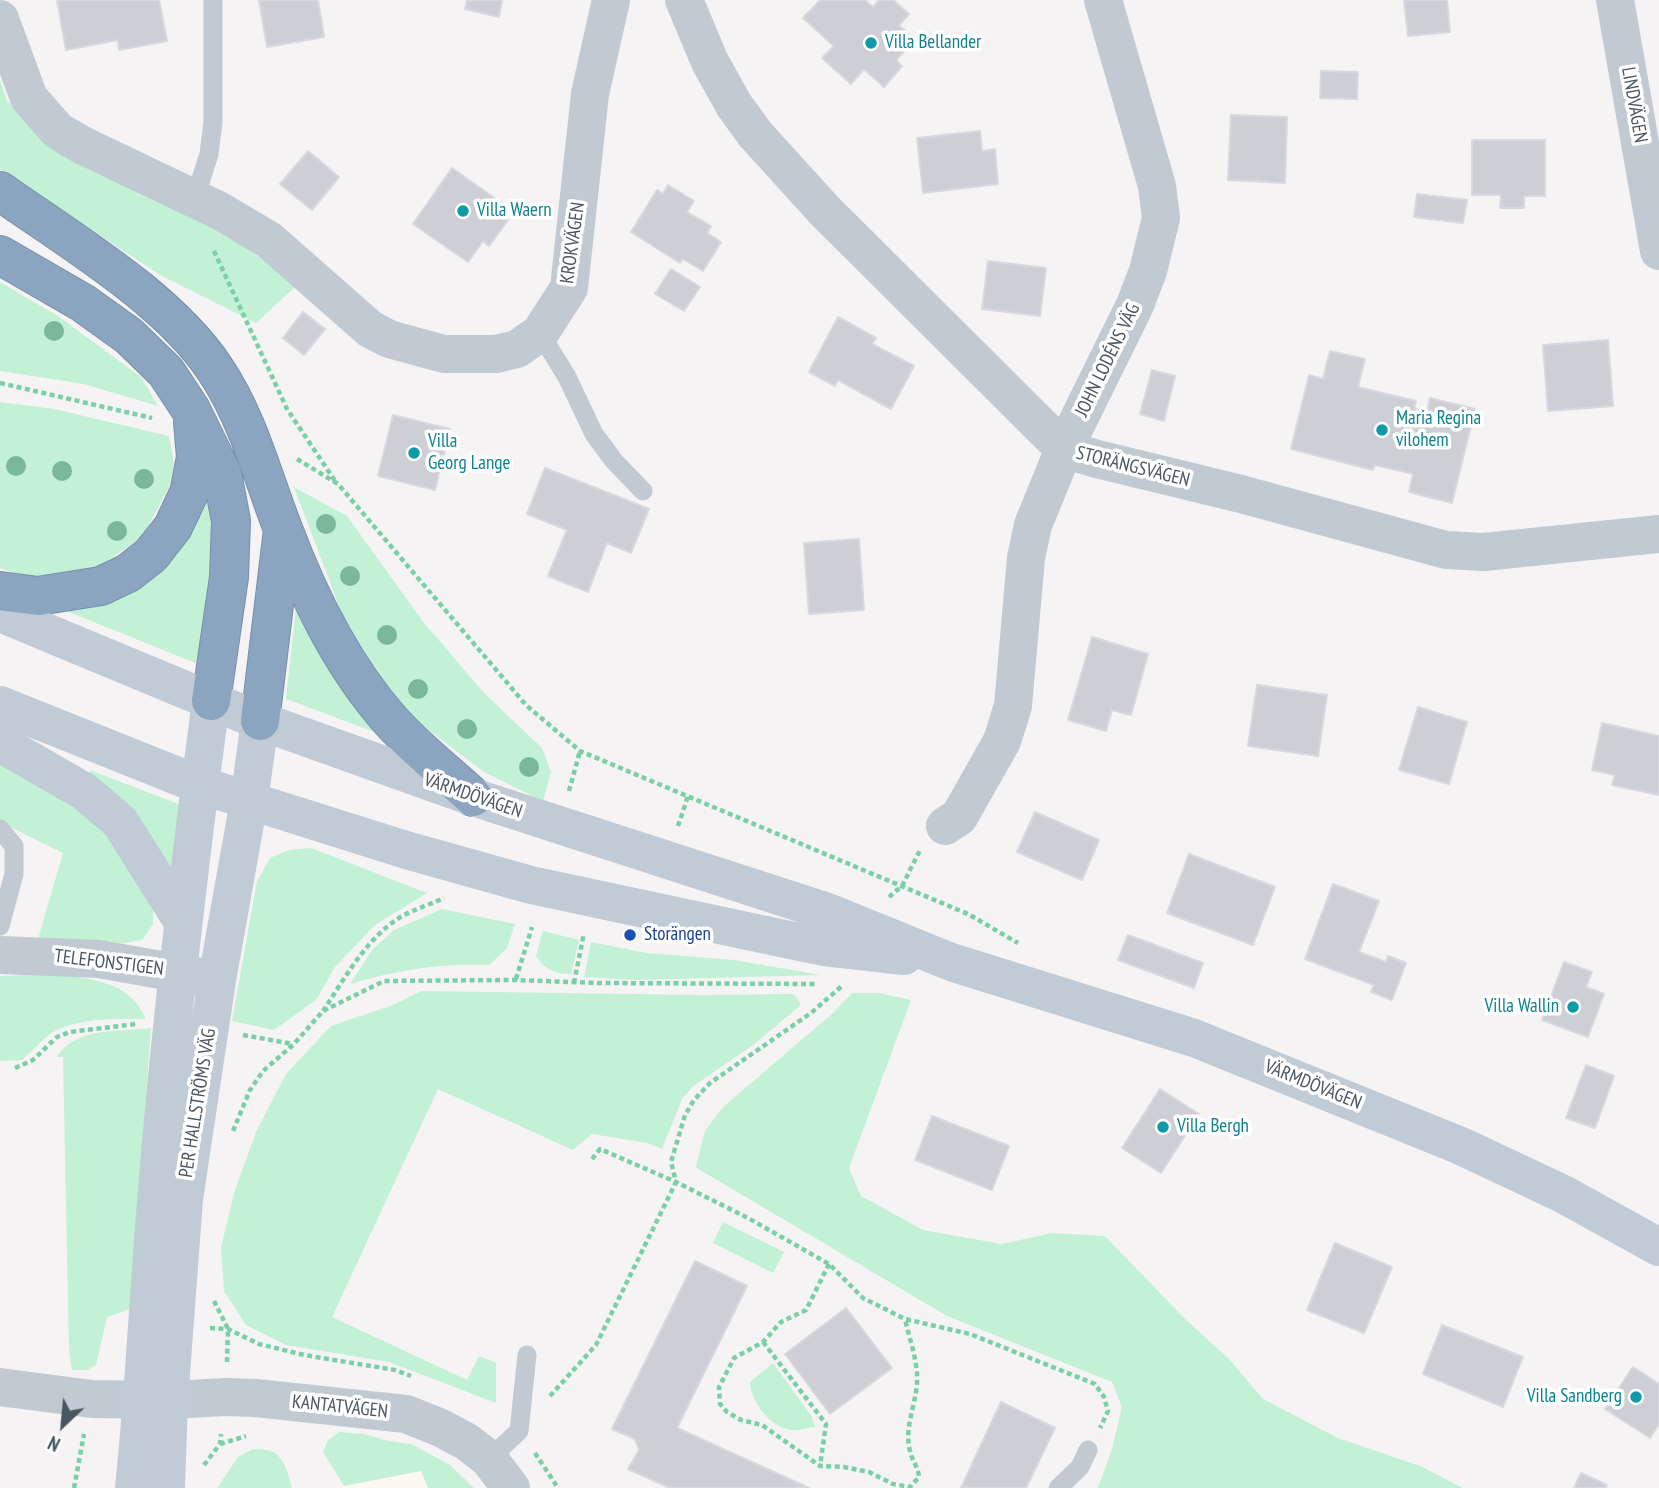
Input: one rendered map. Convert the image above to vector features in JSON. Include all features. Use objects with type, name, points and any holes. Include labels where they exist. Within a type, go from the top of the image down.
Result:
[{"type":"highway","points":[[0,191],[172,317],[215,368],[247,426],[283,530],[329,634],[359,681],[393,723],[473,797]]},
{"type":"highway","points":[[0,254],[83,303],[129,336],[166,372],[177,415],[196,457],[189,494],[173,527],[151,555],[128,573],[101,586],[38,596],[0,591]]},
{"type":"highway","points":[[177,415],[222,473],[231,521],[229,577],[211,701]]},
{"type":"highway","points":[[260,721],[283,530]]},
{"type":"main road","name":"VÄRMDÖVÄGEN","points":[[0,613],[260,721],[473,797],[828,912],[951,962],[1194,1038],[1461,1146],[1563,1194],[1659,1247]]},
{"type":"main road","name":"PER HALLSTRÖMS VÄG","points":[[166,1488],[156,1400],[156,1201],[183,922],[211,701]]},
{"type":"main road","name":"VÄRMDÖVÄGEN","points":[[0,705],[200,785],[406,850],[531,885],[824,947],[951,962]]},
{"type":"main road","name":"PER HALLSTRÖMS VÄG","points":[[134,1488],[156,1400],[217,979],[249,801],[260,721]]},
{"type":"main road","points":[[0,743],[85,792],[120,822],[183,922]]},
{"type":"street","name":"KROKVÄGEN","points":[[0,19],[29,98],[58,131],[195,198],[269,240],[370,328],[390,339],[444,354],[496,354],[517,349],[540,333],[569,288],[590,94],[611,0]]},
{"type":"street","name":"STORÄNGSVÄGEN","points":[[684,0],[709,62],[734,106],[755,134],[824,210],[1065,449],[1446,550],[1484,552],[1659,534]]},
{"type":"street","name":"JOHN LODÉNS VÄG","points":[[945,826],[959,817],[1002,741],[1013,706],[1026,558],[1033,525],[1065,449],[1135,305],[1156,244],[1161,218],[1157,186],[1103,0]]},
{"type":"street","name":"LINDVÄGEN","points":[[1615,0],[1659,251]]},
{"type":"street","name":"TELEFONSTIGEN","points":[[0,956],[99,959],[217,979]]},
{"type":"street","points":[[0,1387],[92,1399],[156,1400]]},
{"type":"street","name":"KANTATVÄGEN","points":[[156,1400],[226,1397],[406,1414],[442,1428],[467,1442],[500,1473]]},
{"type":"lane","points":[[195,198],[209,154],[213,122],[213,0]]},
{"type":"lane","points":[[540,333],[567,377],[594,434],[614,461],[643,491]]},
{"type":"lane","points":[[0,829],[14,846],[14,874],[0,926]]},
{"type":"lane","points":[[500,1473],[519,1431],[527,1354]]},
{"type":"lane","points":[[1058,1488],[1080,1467],[1088,1450]]},
{"type":"path","points":[[211,246],[287,409],[338,484],[526,705],[580,751],[569,791]]},
{"type":"path","points":[[0,383],[177,415]]},
{"type":"path","points":[[296,458],[338,484]]},
{"type":"path","points":[[676,834],[688,796]]},
{"type":"path","points":[[883,898],[891,896],[902,886],[918,853],[945,826]]},
{"type":"path","points":[[232,1135],[250,1090],[263,1071],[294,1044],[323,1011],[352,967],[376,938],[402,916],[445,898]]},
{"type":"path","points":[[515,980],[532,927]]},
{"type":"path","points":[[574,983],[585,929]]},
{"type":"path","points":[[519,1431],[596,1345],[676,1182],[671,1162],[685,1115],[694,1100],[710,1083],[811,1013],[852,978]]},
{"type":"path","points":[[323,1011],[384,981],[818,983]]},
{"type":"path","points":[[15,1068],[33,1060],[57,1037],[70,1032],[147,1022]]},
{"type":"path","points":[[242,1035],[294,1044]]},
{"type":"path","points":[[592,1159],[600,1149],[676,1182],[748,1218],[828,1264],[863,1298],[905,1319],[970,1334],[1095,1384],[1104,1397],[1108,1411],[1088,1450]]},
{"type":"path","points":[[828,1264],[806,1310],[781,1322],[763,1342],[734,1358],[719,1387],[720,1404],[727,1412],[741,1420],[762,1425],[820,1466],[869,1472],[893,1484],[910,1487],[919,1477],[918,1467],[909,1451],[917,1373],[905,1319]]},
{"type":"path","points":[[201,1470],[220,1444],[226,1397],[228,1329],[211,1295]]},
{"type":"path","points":[[763,1342],[826,1424],[820,1466]]},
{"type":"shaded area","points":[[422,1471],[428,1488],[333,1488],[385,1478]]},
{"type":"green space","points":[[0,80],[7,101],[66,154],[219,227],[297,285],[256,323],[160,275],[0,169]]},
{"type":"green space","points":[[0,282],[58,316],[141,377],[158,406],[84,384],[0,371]]},
{"type":"green space","points":[[0,402],[54,409],[169,436],[174,464],[168,489],[142,537],[100,566],[64,578],[27,578],[0,568]]},
{"type":"green space","points":[[294,487],[347,516],[424,623],[485,694],[542,748],[551,772],[543,801],[484,772],[405,712],[346,625]]},
{"type":"green space","points":[[209,496],[213,557],[198,664],[66,611],[194,521]]},
{"type":"green space","points":[[297,598],[377,733],[286,699]]},
{"type":"green space","points":[[0,762],[108,828],[153,905],[153,924],[142,940],[124,943],[38,939],[63,853],[0,822]]},
{"type":"green space","points":[[90,770],[186,807],[175,881],[91,778]]},
{"type":"green space","points":[[311,848],[427,893],[375,925],[335,967],[316,1000],[274,1030],[232,1021],[257,881],[270,858],[289,850]]},
{"type":"green space","points":[[442,909],[515,924],[507,948],[489,965],[419,969],[350,984],[373,949],[394,930]]},
{"type":"green space","points":[[543,931],[579,940],[571,974],[551,970],[536,956]]},
{"type":"green space","points":[[591,942],[647,953],[734,960],[820,975],[634,980],[584,977]]},
{"type":"green space","points":[[66,974],[102,982],[123,991],[132,998],[146,1019],[101,1020],[67,1026],[48,1036],[22,1060],[0,1061],[0,976]]},
{"type":"green space","points":[[421,991],[794,994],[801,1005],[753,1045],[692,1087],[682,1099],[662,1149],[647,1143],[592,1134],[573,1150],[438,1089],[332,1317],[467,1380],[479,1356],[496,1363],[496,1403],[389,1362],[286,1345],[246,1325],[224,1291],[221,1248],[234,1193],[256,1132],[286,1074],[331,1026],[393,1005]]},
{"type":"green space","points":[[852,993],[879,993],[911,1000],[849,1168],[861,1196],[923,1230],[1002,1244],[1052,1233],[1105,1236],[1185,1319],[1229,1359],[1263,1399],[1338,1438],[1420,1466],[1463,1488],[1098,1488],[1112,1449],[1122,1407],[1112,1382],[947,1316],[696,1167],[705,1131],[723,1107],[832,1014]]},
{"type":"green space","points":[[151,1028],[130,1309],[107,1317],[96,1365],[87,1370],[72,1370],[69,1350],[63,1057],[57,1057],[65,1047],[86,1036]]},
{"type":"green space","points":[[723,1222],[784,1252],[773,1273],[713,1243]]},
{"type":"green space","points":[[773,1363],[812,1417],[815,1427],[794,1430],[780,1427],[767,1417],[757,1404],[750,1382]]},
{"type":"green space","points":[[339,1432],[364,1434],[411,1444],[450,1465],[474,1488],[428,1488],[421,1471],[344,1486],[323,1452],[328,1440]]},
{"type":"green space","points":[[253,1449],[270,1451],[278,1456],[292,1488],[217,1488],[238,1457]]},
{"type":"building","points":[[57,0],[159,0],[167,41],[119,50],[118,40],[66,50]]},
{"type":"building","points":[[259,0],[318,0],[324,37],[267,47]]},
{"type":"building","points":[[467,0],[502,0],[499,17],[465,9]]},
{"type":"building","name":"Villa Bellander","points":[[820,0],[865,0],[873,7],[879,0],[893,0],[909,14],[899,25],[915,40],[896,60],[902,66],[884,87],[864,69],[851,84],[822,58],[834,46],[803,18]]},
{"type":"building","points":[[1404,0],[1447,0],[1450,32],[1408,36]]},
{"type":"building","points":[[1321,71],[1358,72],[1357,99],[1320,98]]},
{"type":"building","points":[[1231,115],[1287,117],[1285,183],[1228,180]]},
{"type":"building","points":[[980,131],[982,151],[995,149],[998,184],[923,193],[917,138]]},
{"type":"building","points":[[1472,140],[1545,140],[1545,196],[1524,196],[1524,208],[1500,208],[1501,195],[1472,195]]},
{"type":"building","points":[[308,151],[339,177],[312,210],[280,184]]},
{"type":"building","name":"Villa Waern","points":[[452,168],[507,207],[501,216],[508,220],[489,246],[483,241],[468,262],[413,224]]},
{"type":"building","points":[[668,185],[694,201],[687,212],[711,226],[707,233],[721,242],[703,271],[683,259],[680,263],[631,232],[657,190],[663,194]]},
{"type":"building","points":[[1417,194],[1467,200],[1463,223],[1414,217]]},
{"type":"building","points":[[988,261],[1046,268],[1040,316],[982,309]]},
{"type":"building","points":[[671,269],[700,287],[684,311],[655,294]]},
{"type":"building","points":[[303,312],[325,329],[304,355],[283,338]]},
{"type":"building","points":[[838,317],[876,338],[872,344],[914,366],[891,409],[838,380],[835,386],[809,372]]},
{"type":"building","points":[[1608,340],[1613,406],[1548,411],[1543,345]]},
{"type":"building","name":"Maria Regina vilohem","points":[[1330,351],[1365,359],[1358,387],[1416,401],[1414,409],[1427,412],[1430,398],[1475,409],[1452,503],[1409,492],[1413,474],[1375,465],[1373,470],[1291,449],[1309,375],[1323,379]]},
{"type":"building","points":[[1152,370],[1175,376],[1164,421],[1140,414]]},
{"type":"building","name":"Villa Georg Lange","points":[[393,415],[450,429],[435,490],[378,476]]},
{"type":"building","points":[[545,468],[649,509],[631,553],[607,543],[588,592],[548,576],[567,530],[527,514]]},
{"type":"building","points":[[859,539],[864,610],[809,614],[804,543]]},
{"type":"building","points":[[1092,637],[1148,654],[1131,715],[1112,710],[1106,731],[1068,720]]},
{"type":"building","points":[[1257,685],[1327,695],[1318,756],[1248,746]]},
{"type":"building","points":[[1418,707],[1467,722],[1449,784],[1399,770]]},
{"type":"building","points":[[1602,723],[1659,736],[1659,795],[1612,785],[1615,775],[1592,770]]},
{"type":"building","points":[[1035,812],[1099,840],[1082,880],[1017,852]]},
{"type":"building","points":[[1189,854],[1275,887],[1253,945],[1167,913]]},
{"type":"building","points":[[1333,884],[1379,901],[1359,952],[1386,962],[1388,956],[1406,963],[1392,1000],[1371,992],[1374,985],[1305,959]]},
{"type":"building","points":[[1128,935],[1203,963],[1194,988],[1118,960]]},
{"type":"building","name":"Villa Wallin","points":[[1564,962],[1592,972],[1586,987],[1604,994],[1588,1037],[1542,1020]]},
{"type":"building","points":[[1586,1065],[1614,1076],[1595,1128],[1566,1118]]},
{"type":"building","name":"Villa Bergh","points":[[1160,1089],[1199,1114],[1161,1173],[1122,1148]]},
{"type":"building","points":[[932,1116],[1009,1146],[992,1190],[915,1160]]},
{"type":"building","points":[[1335,1243],[1392,1267],[1364,1333],[1307,1310]]},
{"type":"building","points":[[695,1261],[747,1286],[677,1428],[809,1488],[670,1488],[628,1469],[639,1450],[635,1439],[612,1429]]},
{"type":"building","points":[[846,1308],[892,1368],[830,1414],[785,1354]]},
{"type":"building","points":[[1442,1325],[1523,1357],[1503,1407],[1423,1374]]},
{"type":"building","name":"Villa Sandberg","points":[[1633,1367],[1659,1384],[1659,1424],[1650,1438],[1605,1409]]},
{"type":"building","points":[[1001,1402],[1055,1428],[1026,1488],[961,1488]]},
{"type":"building","points":[[1581,1473],[1607,1485],[1605,1488],[1574,1488]]},
{"type":"place","name":"Villa Bellander","points":[[871,43]]},
{"type":"place","name":"Villa Waern","points":[[463,211]]},
{"type":"place","name":"Maria Regina vilohem","points":[[1382,430]]},
{"type":"place","name":"Villa Georg Lange","points":[[414,453]]},
{"type":"place","name":"Storängen","points":[[630,935]]},
{"type":"place","name":"Villa Wallin","points":[[1573,1007]]},
{"type":"place","name":"Villa Bergh","points":[[1163,1127]]},
{"type":"place","name":"Villa Sandberg","points":[[1636,1397]]}]
